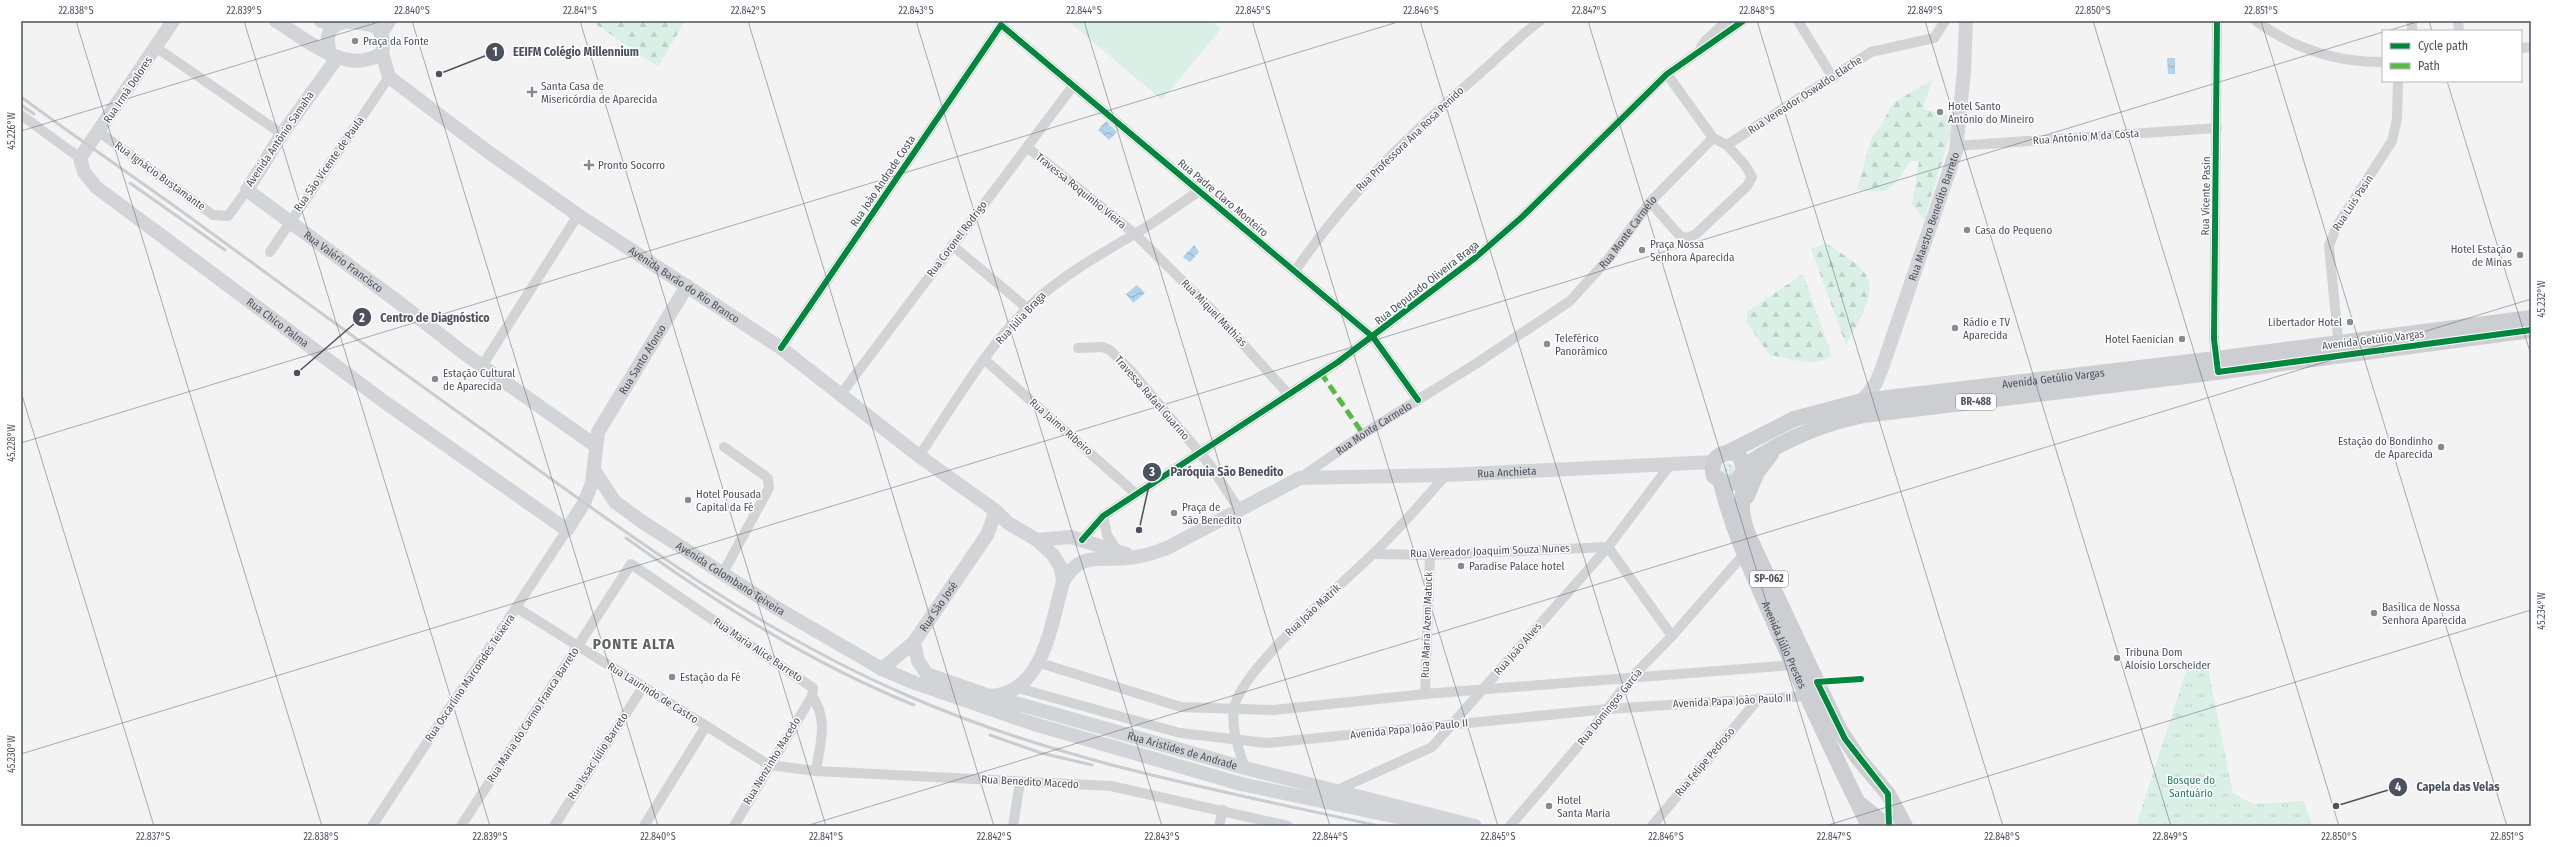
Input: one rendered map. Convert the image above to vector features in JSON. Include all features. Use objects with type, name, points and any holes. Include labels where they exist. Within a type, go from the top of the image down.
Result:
[{"type":"main road","name":"Rua Irmã Dolores","points":[[80,158],[157,48],[173,21]]},
{"type":"main road","points":[[276,21],[334,55],[358,62],[372,60],[382,53]]},
{"type":"main road","points":[[321,21],[340,23],[362,22],[377,27],[381,34],[383,43],[382,53],[389,77]]},
{"type":"main road","points":[[381,34],[390,21]]},
{"type":"main road","name":"Rua Maestro Benedito Barreto","points":[[1862,400],[1876,383],[1882,368],[1956,146],[1966,21]]},
{"type":"main road","points":[[334,55],[326,39],[330,29],[340,23]]},
{"type":"main road","name":"Avenida Antônio Samaha","points":[[247,190],[334,55]]},
{"type":"main road","name":"Avenida Barão do Rio Branco","points":[[389,77],[487,151],[578,214],[781,348],[919,456],[996,511]]},
{"type":"main road","name":"Rua Chico Palma","points":[[80,158],[84,172],[96,186],[386,403],[567,530]]},
{"type":"main road","name":"Rua Valério Francisco","points":[[247,190],[482,366],[593,439]]},
{"type":"main road","name":"Rua Santo Afonso","points":[[567,530],[588,494],[594,470],[593,439],[687,286]]},
{"type":"main road","name":"Avenida Getúlio Vargas","points":[[1744,469],[1765,452],[1851,418],[1976,395],[2339,349],[2531,318]]},
{"type":"main road","name":"Avenida Getúlio Vargas","points":[[2339,349],[2531,330]]},
{"type":"main road","name":"Avenida Getúlio Vargas","points":[[1727,453],[1794,420],[1862,400],[1976,395]]},
{"type":"main road","points":[[1748,535],[1746,504],[1748,490],[1757,472],[1778,447]]},
{"type":"main road","points":[[1714,462],[1717,457],[1727,453],[1736,455],[1744,469],[1736,482],[1730,484],[1721,483]]},
{"type":"main road","name":"Rua Anchieta","points":[[1300,478],[1446,475],[1714,462]]},
{"type":"main road","name":"SP-062","points":[[1714,462],[1714,476],[1721,483]]},
{"type":"main road","name":"Avenida Júlio Prestes","points":[[1744,469],[1742,507],[1748,535],[1795,658],[1807,696],[1869,826]]},
{"type":"main road","name":"Avenida Colombano Teixeira","points":[[594,470],[615,502],[644,523],[775,607],[882,669]]},
{"type":"main road","name":"Rua Monte Carmelo","points":[[1062,575],[1086,559],[1136,557],[1167,548],[1240,511],[1300,478]]},
{"type":"main road","name":"Avenida Júlio Prestes","points":[[1721,483],[1728,512],[1744,554],[1795,658],[1845,739],[1888,794],[1905,826]]},
{"type":"main road","points":[[588,494],[615,502]]},
{"type":"main road","points":[[996,511],[1008,523],[1037,540],[1049,551],[1062,575]]},
{"type":"main road","name":"Rua São José","points":[[882,669],[914,642],[987,536],[996,511]]},
{"type":"main road","name":"Rua São José","points":[[987,536],[1008,523]]},
{"type":"main road","points":[[1037,540],[1071,537],[1136,557]]},
{"type":"main road","points":[[990,696],[1018,688],[1040,663],[1062,575],[1077,558],[1082,540]]},
{"type":"main road","name":"Rua Aristides de Andrade","points":[[914,642],[918,661],[927,674],[990,696],[1246,768],[1475,826]]},
{"type":"main road","name":"Rua Aristides de Andrade","points":[[882,669],[915,683],[1034,724],[1241,784],[1440,826]]},
{"type":"main road","points":[[1856,799],[1858,783],[1875,778]]},
{"type":"main road","points":[[1888,794],[1888,826]]},
{"type":"main road","name":"Avenida Júlio Prestes","points":[[1856,799],[1888,826]]},
{"type":"street","name":"Rua Professora Ana Rosa Penido","points":[[1295,271],[1327,226],[1369,176],[1440,107],[1540,21]]},
{"type":"street","points":[[1699,51],[1705,41],[1727,21]]},
{"type":"street","points":[[1699,51],[1743,21]]},
{"type":"street","points":[[1798,21],[1833,78]]},
{"type":"street","name":"Rua Vereador Oswaldo Elache","points":[[1727,145],[1833,78],[1871,52],[1934,38],[1945,21]]},
{"type":"street","name":"Rua Vicente Pasin","points":[[2217,21],[2217,365]]},
{"type":"street","points":[[2256,21],[2301,48],[2332,58],[2382,62]]},
{"type":"street","name":"Rua Padre Claro Monteiro","points":[[1001,25],[1373,337],[1418,400]]},
{"type":"street","name":"Rua João Andrade Costa","points":[[781,348],[1001,25]]},
{"type":"street","points":[[157,48],[282,134]]},
{"type":"street","name":"Rua Deputado Oliveira Braga","points":[[1082,540],[1103,516],[1289,395],[1373,337],[1495,242],[1667,74],[1699,51]]},
{"type":"street","points":[[1650,202],[1680,236],[1687,238],[1696,234],[1741,190],[1752,177],[1745,165],[1727,145],[1713,138],[1667,74]]},
{"type":"street","name":"Rua São Vicente de Paula","points":[[270,252],[289,221],[389,77]]},
{"type":"street","name":"Rua Luís Pasin","points":[[2339,349],[2329,259],[2330,241],[2337,226],[2392,141],[2397,119],[2398,82]]},
{"type":"street","name":"Rua Coronel Rodrigo","points":[[841,394],[1073,86]]},
{"type":"street","points":[[21,115],[80,158]]},
{"type":"street","name":"Rua Antônio M da Costa","points":[[1956,146],[2216,128]]},
{"type":"street","name":"Rua Ignácio Bustamante","points":[[99,132],[213,215],[222,217]]},
{"type":"street","name":"Rua Monte Carmelo","points":[[1300,478],[1363,434],[1418,400],[1570,300],[1608,258],[1650,202],[1713,138]]},
{"type":"street","name":"Travessa Roquinho Vieira","points":[[1027,147],[1135,234]]},
{"type":"street","name":"Avenida Antônio Samaha","points":[[222,217],[228,216],[247,190]]},
{"type":"street","name":"Rua Júlia Braga","points":[[919,456],[984,360],[1028,309],[1055,284],[1091,259],[1135,234],[1199,191]]},
{"type":"street","points":[[482,366],[578,214]]},
{"type":"street","name":"Rua Miquel Mathias","points":[[1135,234],[1214,312],[1289,395]]},
{"type":"street","points":[[952,245],[1028,309]]},
{"type":"street","name":"Travessa Rafael Guarino","points":[[1078,348],[1102,347],[1110,350],[1146,388],[1210,465],[1240,511]]},
{"type":"street","name":"Rua Jaime Ribeiro","points":[[984,360],[1136,494]]},
{"type":"street","points":[[723,573],[769,488],[768,479],[764,475],[724,446]]},
{"type":"street","name":"Rua João Alves","points":[[1334,791],[1432,747],[1454,724],[1608,547],[1670,465]]},
{"type":"street","name":"Rua João Matrik","points":[[1246,768],[1236,740],[1234,709],[1240,693],[1253,673],[1286,636],[1373,554],[1446,475]]},
{"type":"street","points":[[1103,516],[1107,535],[1118,552]]},
{"type":"street","name":"Rua Oscarlino Marcondes Teixeira","points":[[372,826],[567,530]]},
{"type":"street","points":[[1608,547],[1672,636]]},
{"type":"street","name":"Rua Vereador Joaquim Souza Nunes","points":[[1373,554],[1430,555],[1608,547]]},
{"type":"street","name":"Rua Domingos Garcia","points":[[1510,826],[1608,709],[1631,678],[1672,636],[1744,554]]},
{"type":"street","name":"Rua Maria Azem Matuck","points":[[1425,694],[1430,555]]},
{"type":"street","name":"Rua Maria do Carmo Franca Barreto","points":[[461,826],[631,564]]},
{"type":"street","name":"Rua Maria Alice Barreto","points":[[631,564],[813,688],[812,696],[819,706],[823,721],[816,771]]},
{"type":"street","name":"Rua Laurindo de Castro","points":[[517,608],[769,765]]},
{"type":"street","points":[[1040,663],[1181,707],[1274,710],[1425,694],[1631,678],[1795,658]]},
{"type":"street","name":"Rua Issac Júlio Barreto","points":[[554,826],[643,687]]},
{"type":"street","name":"Avenida Papa João Paulo II","points":[[1018,688],[1180,733],[1267,743],[1608,709],[1807,696]]},
{"type":"street","name":"Rua Nenzinho Macedo","points":[[734,826],[769,765],[812,696]]},
{"type":"street","name":"Rua Felipe Pedroso","points":[[1652,826],[1759,698]]},
{"type":"street","points":[[644,826],[706,726]]},
{"type":"street","name":"Rua Benedito Macedo","points":[[769,765],[816,771],[1111,786],[1224,810],[1288,826]]},
{"type":"street","points":[[1013,826],[1020,782]]},
{"type":"street","points":[[1219,826],[1224,810]]},
{"type":"green space","points":[[591,21],[685,21],[658,67]]},
{"type":"green space","points":[[1068,21],[1212,21],[1221,29],[1162,100]]},
{"type":"green space","points":[[1933,79],[1923,109],[1947,115],[1953,126],[1924,220],[1912,204],[1919,161],[1911,161],[1895,184],[1890,188],[1878,191],[1857,189],[1872,136],[1879,129],[1893,103]]},
{"type":"green space","points":[[1826,243],[1861,268],[1868,279],[1869,295],[1863,313],[1846,345],[1811,249]]},
{"type":"green space","points":[[1803,274],[1832,356],[1825,360],[1810,362],[1769,355],[1746,321],[1748,311]]},
{"type":"green space","points":[[1730,463],[1733,464],[1733,474],[1726,475],[1723,474],[1722,467],[1723,464]]},
{"type":"green space","name":"Bosque do Santuário","points":[[2198,666],[2208,669],[2233,793],[2253,804],[2304,801],[2312,825],[2362,826],[2136,826],[2187,668]]},
{"type":"water","points":[[2167,58],[2175,58],[2175,74],[2168,74]]},
{"type":"water","points":[[1106,121],[1117,132],[1109,140],[1098,130]]},
{"type":"water","points":[[1194,245],[1199,252],[1190,262],[1183,257]]},
{"type":"water","points":[[1137,285],[1145,293],[1133,303],[1126,294]]},
{"type":"railway","points":[[21,97],[183,212],[416,382],[637,540],[688,574],[793,639],[848,668],[904,694],[1019,738],[1138,772],[1379,826]]},
{"type":"railway","points":[[21,105],[34,114]]},
{"type":"railway","points":[[130,183],[225,250]]},
{"type":"railway","points":[[626,538],[695,586],[801,651],[875,688],[914,705]]},
{"type":"railway","points":[[990,735],[1041,753],[1092,765]]},
{"type":"marked path","points":[[1321,373],[1363,434]]},
{"type":"cycle path","points":[[1082,540],[1103,516],[1338,362],[1475,258],[1522,217],[1667,74],[1743,21]]},
{"type":"cycle path","points":[[2217,21],[2214,339],[2218,372],[2531,330]]},
{"type":"cycle path","points":[[781,348],[1001,25],[1373,337],[1418,400]]},
{"type":"cycle path","points":[[1861,679],[1817,682],[1845,739],[1888,794],[1889,826]]},
{"type":"place","name":"Praça da Fonte","points":[[355,41]]},
{"type":"place","name":"EEIFM Colégio Millennium","points":[[439,74]]},
{"type":"place","name":"Santa Casa de Misericórdia de Aparecida","points":[[532,92]]},
{"type":"place","name":"Hotel Santo Antônio do Mineiro","points":[[1940,112]]},
{"type":"place","name":"Pronto Socorro","points":[[589,165]]},
{"type":"place","name":"Casa do Pequeno","points":[[1967,230]]},
{"type":"place","name":"Praça Nossa Senhora Aparecida","points":[[1642,250]]},
{"type":"place","name":"Hotel Estação de Minas","points":[[2520,255]]},
{"type":"place","name":"Libertador Hotel","points":[[2350,322]]},
{"type":"place","name":"Rádio e TV Aparecida","points":[[1955,328]]},
{"type":"place","name":"Hotel Faenician","points":[[2182,339]]},
{"type":"place","name":"Teleférico Panorâmico","points":[[1547,344]]},
{"type":"place","name":"Centro de Diagnóstico","points":[[297,373]]},
{"type":"place","name":"Estação Cultural de Aparecida","points":[[435,379]]},
{"type":"place","name":"Estação do Bondinho de Aparecida","points":[[2441,447]]},
{"type":"place","name":"Hotel Pousada Capital da Fé","points":[[688,500]]},
{"type":"place","name":"Praça de São Benedito","points":[[1174,513]]},
{"type":"place","name":"Paróquia São Benedito","points":[[1139,530]]},
{"type":"place","name":"Paradise Palace hotel","points":[[1461,566]]},
{"type":"place","name":"Basílica de Nossa Senhora Aparecida","points":[[2374,613]]},
{"type":"place","name":"Tribuna Dom Aloísio Lorscheider","points":[[2117,658]]},
{"type":"place","name":"Estação da Fé","points":[[672,677]]},
{"type":"place","name":"Hotel Santa Maria","points":[[1549,806]]},
{"type":"place","name":"Capela das Velas","points":[[2336,806]]},
{"type":"district","name":"PONTE ALTA","points":[[634,644]]}]
